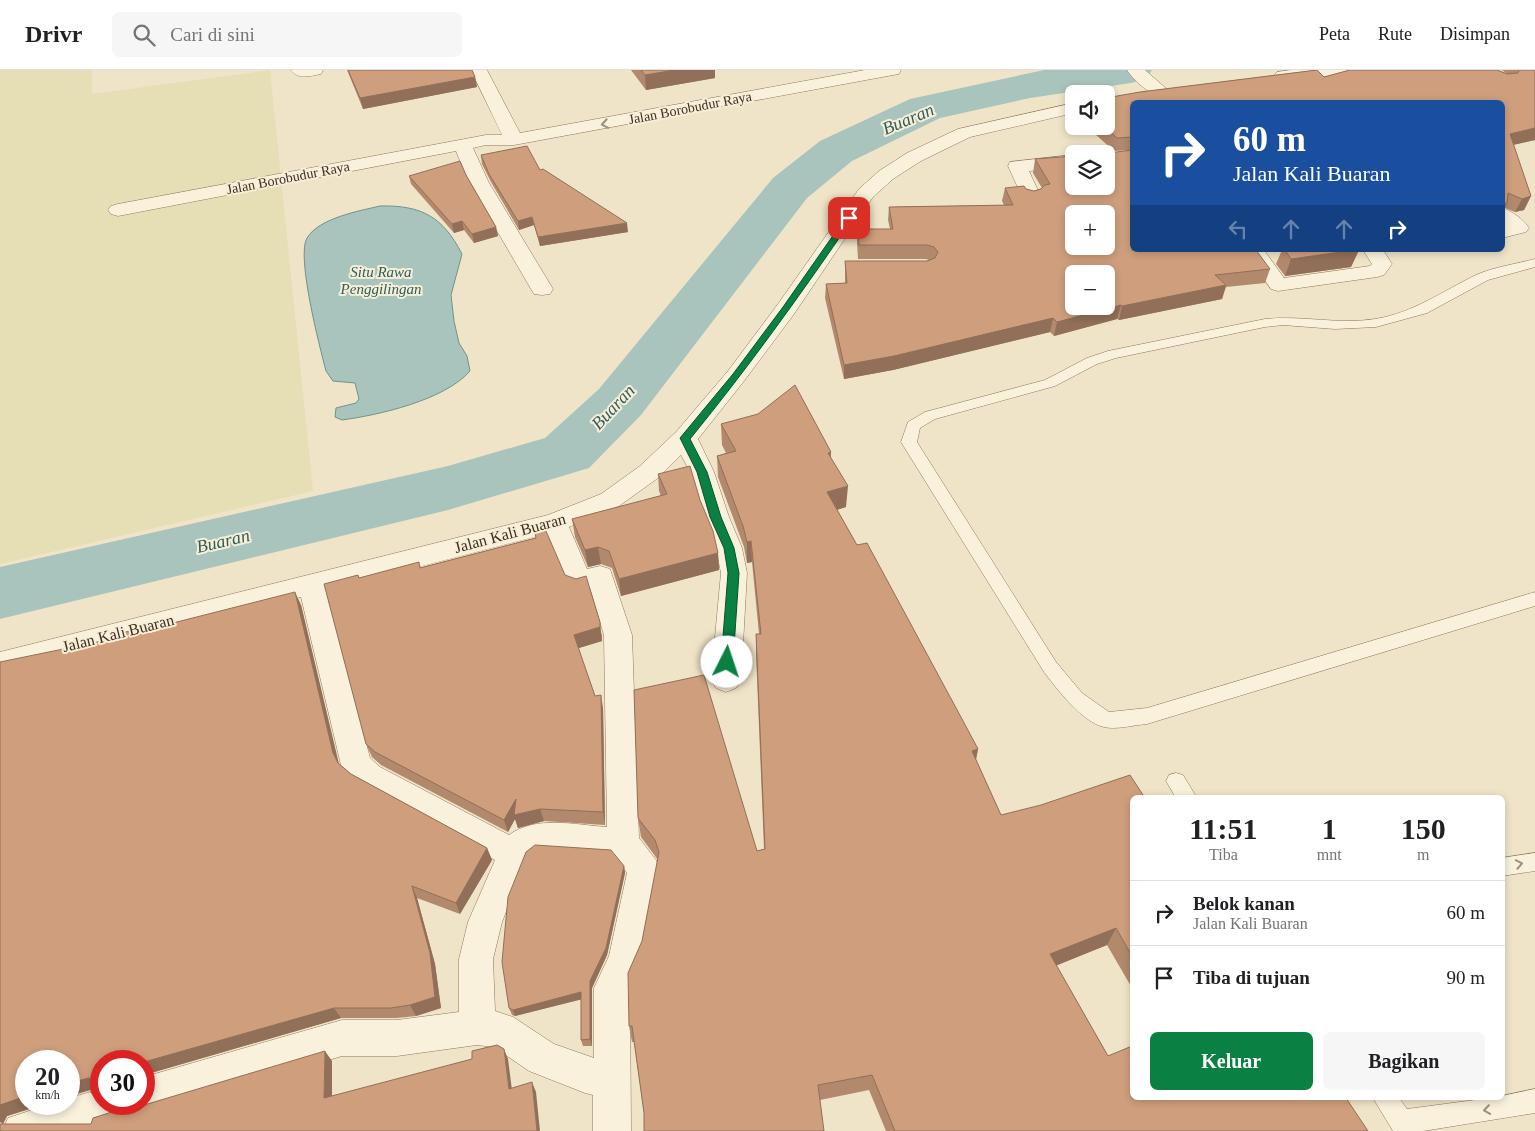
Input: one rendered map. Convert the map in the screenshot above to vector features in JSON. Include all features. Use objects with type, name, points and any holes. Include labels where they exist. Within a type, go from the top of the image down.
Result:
[{"type":"street","points":[[298,70],[302,72],[315,70]]},
{"type":"street","points":[[479,70],[511,134]]},
{"type":"street","name":"Jalan Borobudur Raya","points":[[118,210],[830,74],[893,70]]},
{"type":"street","points":[[1135,70],[1157,89]]},
{"type":"street","points":[[1268,78],[1339,70]]},
{"type":"street","points":[[1136,96],[1157,89],[1178,89]]},
{"type":"street","name":"Jalan Kali Buaran","points":[[0,663],[554,523],[610,500],[649,472],[685,438],[826,267],[866,193],[886,175],[914,157],[964,132],[1065,110]]},
{"type":"street","points":[[462,145],[469,157],[479,184],[542,289]]},
{"type":"street","points":[[1031,196],[1017,166],[1065,162]]},
{"type":"street","points":[[1505,217],[1518,228],[1505,231]]},
{"type":"street","points":[[1257,254],[1274,282],[1278,285],[1284,285],[1377,270],[1382,264],[1370,252]]},
{"type":"street","points":[[1257,254],[1282,256]]},
{"type":"street","points":[[685,438],[702,472],[716,517],[729,548],[734,573],[726,680]]},
{"type":"street","points":[[554,523],[579,581],[600,576],[618,635],[623,842],[644,870],[626,958],[612,988],[612,1131]]},
{"type":"street","points":[[311,584],[356,765],[369,776],[511,852]]},
{"type":"street","points":[[511,852],[527,840],[537,837],[623,842]]},
{"type":"street","points":[[477,1027],[476,959],[486,922],[512,861],[511,852]]},
{"type":"street","points":[[155,1093],[342,1038],[397,1038],[477,1027],[500,1030],[542,1058],[585,1075],[613,1080]]},
{"type":"street","points":[[21,1131],[95,1116]]},
{"type":"lane","points":[[1535,263],[1483,276],[1422,310],[1376,323],[1335,325],[1282,321],[1265,323],[1113,354],[1092,361],[1050,382],[930,415],[913,426],[909,442],[1050,667],[1075,698],[1106,720],[1147,716],[1535,599]]},
{"type":"lane","points":[[1176,781],[1185,795]]},
{"type":"lane","points":[[1505,867],[1535,862]]},
{"type":"lane","points":[[1386,1100],[1405,1127],[1535,1101]]},
{"type":"shaded area","points":[[0,70],[92,70],[92,94],[270,70],[313,491],[0,564]]},
{"type":"water","name":"Situ Rawa Penggilingan","points":[[380,206],[408,208],[430,216],[439,222],[455,241],[462,254],[451,295],[454,321],[459,343],[467,356],[470,371],[445,390],[428,398],[392,410],[342,420],[335,417],[336,408],[356,403],[359,399],[355,383],[333,381],[326,371],[310,303],[304,263],[304,248],[307,238],[313,231],[330,220]]},
{"type":"building","points":[[348,70],[472,70],[475,77],[360,98]]},
{"type":"building","points":[[641,70],[675,70],[645,75]]},
{"type":"building","points":[[1317,70],[1324,77],[1350,70],[1497,70],[1507,74],[1518,73],[1519,70],[1535,70],[1535,128],[1510,134],[1531,196],[1522,199],[1508,193],[1507,203],[1505,203],[1505,100],[1130,100],[1130,137],[1117,138],[1114,135],[1115,96]]},
{"type":"building","points":[[527,146],[540,170],[543,169],[627,223],[538,237],[532,217],[518,221],[489,174],[481,155]]},
{"type":"building","points":[[1130,150],[1130,252],[1257,252],[1270,269],[1215,275],[1226,285],[1115,307],[1115,265],[1065,265],[1065,315],[1083,315],[1057,322],[1053,318],[894,356],[844,365],[826,284],[847,283],[845,261],[927,261],[935,258],[938,252],[934,247],[927,245],[859,245],[858,229],[893,229],[889,207],[1013,205],[1005,188],[1024,186],[1026,189],[1034,191],[1050,184],[1035,159],[1065,157],[1065,195],[1115,195],[1115,152]]},
{"type":"building","points":[[460,161],[496,227],[472,234],[462,221],[452,224],[409,176]]},
{"type":"building","points":[[1286,252],[1341,252],[1291,259]]},
{"type":"building","points":[[795,385],[831,452],[828,453],[848,486],[827,492],[857,545],[867,543],[962,719],[978,749],[972,751],[1001,815],[1041,805],[1130,775],[1143,795],[1130,795],[1130,952],[1116,928],[1050,954],[1108,1056],[1130,1047],[1130,1100],[1347,1100],[1368,1131],[895,1131],[872,1075],[818,1085],[824,1131],[644,1131],[644,1113],[632,1026],[629,1026],[628,973],[642,941],[659,852],[655,840],[638,818],[634,690],[704,675],[757,851],[765,849],[756,634],[761,634],[751,541],[747,542],[717,456],[736,451],[721,424],[758,414]]},
{"type":"building","points":[[690,466],[700,500],[713,531],[718,553],[619,579],[609,551],[598,547],[585,550],[572,519],[667,494],[658,474]]},
{"type":"building","points":[[546,531],[565,575],[576,579],[586,576],[600,622],[600,627],[574,635],[595,696],[601,695],[603,812],[540,809],[514,815],[516,799],[504,820],[375,752],[366,744],[324,584],[358,575],[359,578],[419,562],[420,568],[536,538],[535,533]]},
{"type":"building","points":[[295,592],[333,753],[338,763],[351,774],[487,848],[456,903],[412,886],[430,953],[435,997],[410,1005],[391,1008],[334,1008],[155,1059],[155,1050],[90,1050],[90,1078],[80,1080],[80,1050],[15,1050],[15,1100],[0,1105],[0,662],[112,639],[112,635],[166,623],[165,625]]},
{"type":"building","points":[[535,845],[611,850],[624,866],[606,948],[590,981],[590,1039],[581,1040],[581,992],[513,1010],[509,1008],[502,962],[508,897],[526,852]]},
{"type":"building","points":[[497,1045],[504,1049],[509,1089],[532,1082],[537,1131],[0,1131],[0,1124],[91,1124],[93,1118],[102,1115],[155,1115],[155,1102],[325,1051],[324,1098],[472,1059],[472,1051]]},
{"type":"waterway","name":"Buaran","points":[[0,593],[448,488],[567,453],[620,402],[790,188],[836,151],[926,108],[1030,85],[1131,70]]},
{"type":"route","points":[[727,662],[734,573],[729,548],[716,517],[702,472],[685,438],[736,376],[786,309],[849,218]]}]
